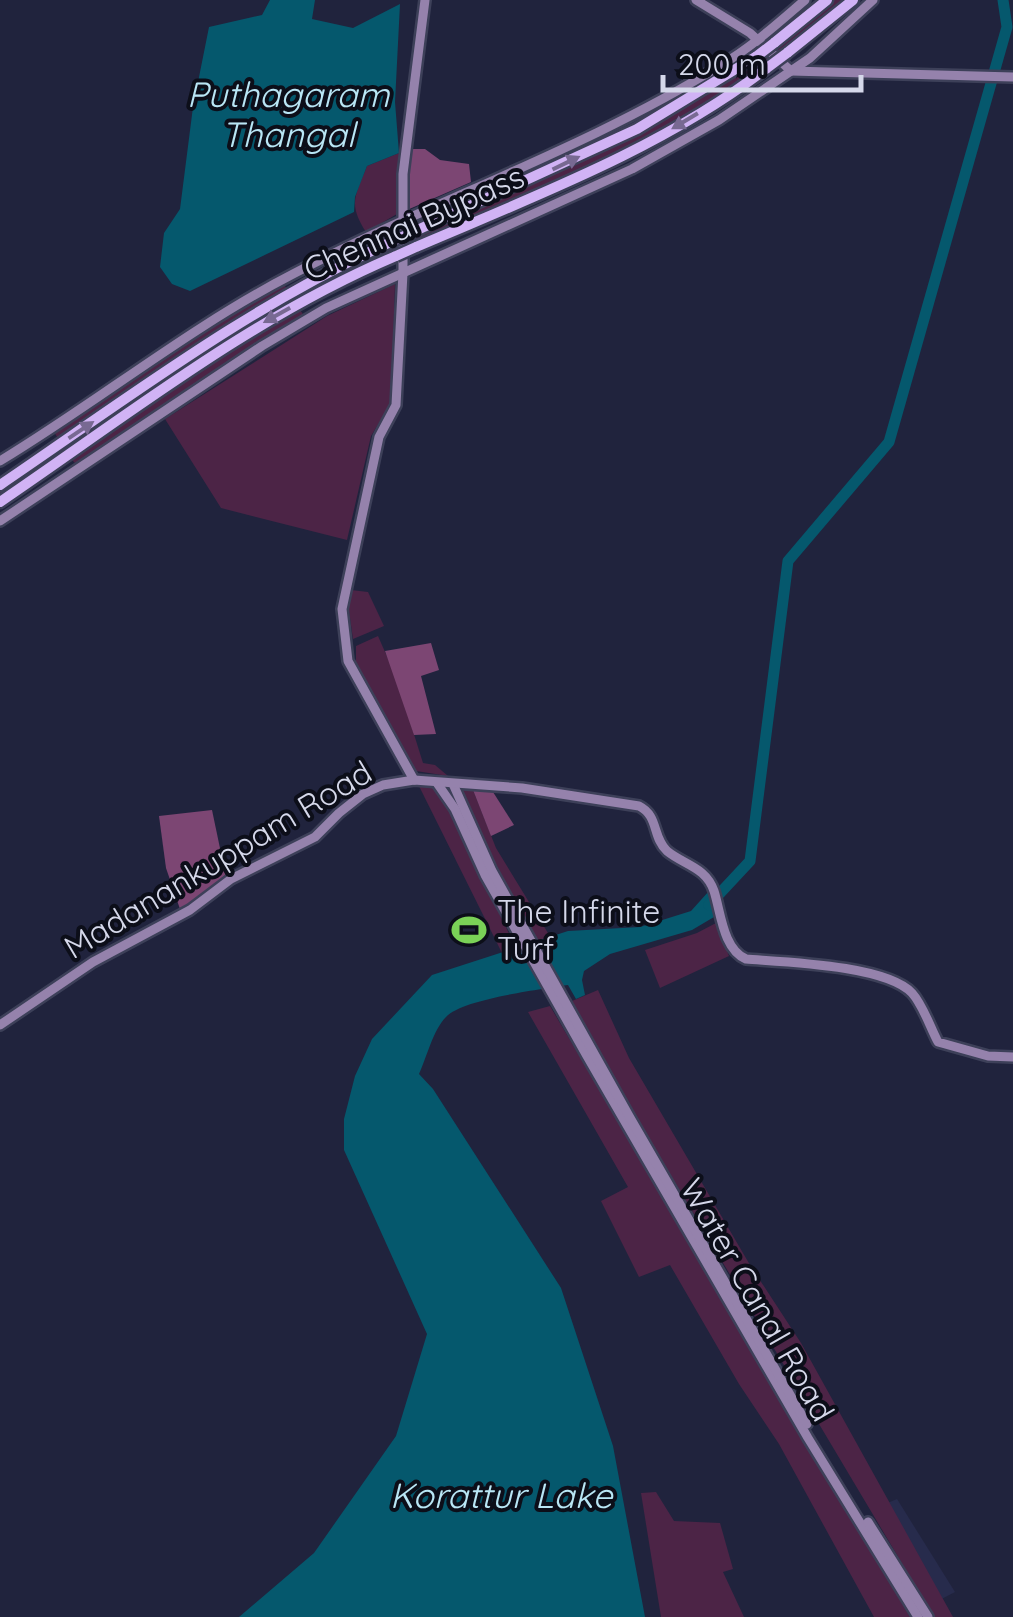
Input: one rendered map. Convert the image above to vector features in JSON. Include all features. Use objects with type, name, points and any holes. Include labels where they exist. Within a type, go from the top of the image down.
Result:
[{"type":"highway","name":"Chennai Bypass","points":[[0,485],[261,308],[342,264],[637,129],[758,47],[774,43],[827,0]]},
{"type":"highway","name":"Chennai Bypass","points":[[0,502],[266,320],[352,274],[555,188],[651,141],[767,68],[852,0]]},
{"type":"main road","points":[[426,0],[403,174],[396,405],[378,436],[342,608],[348,662],[414,780],[522,788],[638,806],[652,816],[658,838],[668,851],[704,873],[737,955],[881,977],[912,992],[938,1042],[988,1056],[1013,1057]]},
{"type":"main road","points":[[696,0],[790,70],[1013,77]]},
{"type":"main road","points":[[0,461],[200,327],[289,276],[403,218],[582,141],[758,47],[805,0]]},
{"type":"main road","points":[[0,520],[262,346],[326,308],[632,168],[719,120],[810,58],[873,0]]},
{"type":"main road","name":"Madanankuppam Road","points":[[0,1025],[93,962],[190,910],[231,879],[315,838],[363,794],[382,785],[414,780]]},
{"type":"main road","points":[[436,783],[455,810],[485,874],[562,1002]]},
{"type":"main road","points":[[455,784],[526,941]]},
{"type":"main road","name":"Water Canal Road","points":[[562,1002],[821,1449],[928,1617]]},
{"type":"main road","name":"Water Canal Road","points":[[562,1002],[754,1345],[918,1617]]},
{"type":"shaded area","points":[[834,0],[848,0],[744,83],[606,159],[352,271],[0,497],[0,489],[259,314],[412,233],[665,118],[781,45]]},
{"type":"shaded area","points":[[411,149],[425,149],[440,160],[469,164],[471,182],[407,210]]},
{"type":"shaded area","points":[[399,153],[397,214],[366,232],[355,207],[359,185],[367,166]]},
{"type":"shaded area","points":[[283,283],[287,289],[59,440],[54,432],[201,331]]},
{"type":"shaded area","points":[[395,284],[391,403],[371,436],[347,540],[221,508],[165,419],[327,316]]},
{"type":"shaded area","points":[[298,307],[305,317],[210,375],[78,466],[71,459],[268,323]]},
{"type":"shaded area","points":[[351,590],[368,592],[384,626],[353,639],[348,604]]},
{"type":"shaded area","points":[[378,636],[396,677],[423,763],[435,765],[448,776],[416,771],[356,664],[356,646]]},
{"type":"shaded area","points":[[431,643],[439,670],[421,676],[436,734],[414,735],[385,651]]},
{"type":"shaded area","points":[[419,786],[435,788],[444,798],[517,950],[503,955]]},
{"type":"shaded area","points":[[461,789],[473,790],[496,848],[551,938],[539,943],[483,841]]},
{"type":"shaded area","points":[[473,790],[493,792],[514,825],[491,836]]},
{"type":"shaded area","points":[[212,810],[226,877],[181,912],[166,868],[159,816]]},
{"type":"shaded area","points":[[716,923],[729,956],[660,988],[645,950]]},
{"type":"shaded area","points":[[598,990],[629,1058],[750,1265],[801,1343],[953,1617],[934,1617],[645,1132],[572,1001]]},
{"type":"shaded area","points":[[550,1006],[910,1617],[874,1617],[779,1444],[670,1265],[639,1277],[601,1201],[628,1187],[528,1012]]},
{"type":"shaded area","points":[[656,1492],[674,1521],[720,1523],[733,1569],[723,1572],[744,1617],[661,1617],[641,1493]]},
{"type":"shaded area","points":[[897,1499],[955,1592],[932,1604],[871,1510]]},
{"type":"water","name":"Puthagaram Thangal","points":[[270,0],[315,0],[312,19],[353,28],[400,4],[395,102],[399,153],[367,166],[355,197],[354,212],[190,291],[172,284],[160,267],[164,233],[180,209],[193,107],[209,27],[262,15]]},
{"type":"water","name":"Korattur Lake","points":[[709,891],[714,917],[692,930],[610,954],[584,971],[585,995],[576,999],[568,985],[504,996],[455,1011],[437,1029],[419,1074],[433,1089],[561,1288],[613,1446],[645,1617],[239,1617],[314,1553],[396,1436],[427,1334],[344,1150],[344,1119],[355,1076],[372,1039],[432,975],[568,931],[640,927],[691,911]]},
{"type":"waterway","points":[[709,905],[750,861],[788,561],[889,442],[1007,27],[1003,0]]},
{"type":"place","name":"The Infinite Turf","points":[[469,930]]}]
